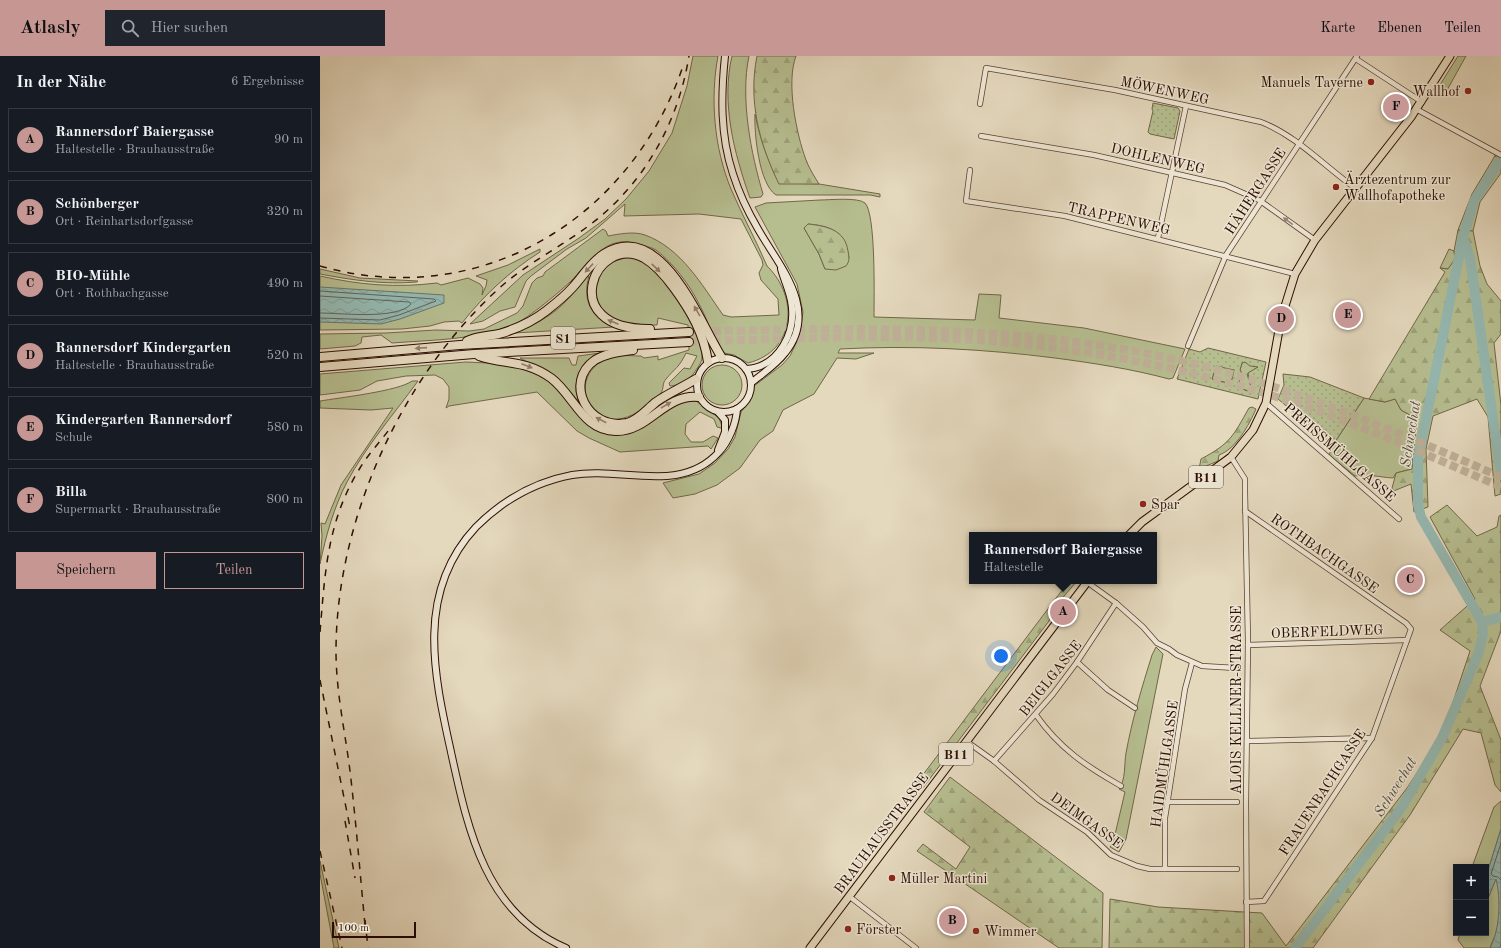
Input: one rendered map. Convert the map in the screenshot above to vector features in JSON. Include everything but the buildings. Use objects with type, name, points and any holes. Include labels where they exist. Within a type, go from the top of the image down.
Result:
[{"type":"highway","points":[[460,345],[471,339],[513,330],[530,322],[558,302],[590,266],[604,254],[618,248],[631,248],[645,251],[658,259],[676,278],[696,309],[722,358]]},
{"type":"highway","points":[[666,333],[651,328],[638,329],[621,325],[602,316],[593,304],[592,283],[597,270],[607,260],[619,255],[631,255],[643,258],[653,265],[673,287],[697,324],[706,349],[708,362]]},
{"type":"highway","name":"S1","points":[[320,357],[460,345],[689,332]]},
{"type":"highway","name":"S1","points":[[320,367],[474,354],[689,342]]},
{"type":"highway","points":[[651,344],[605,355],[594,361],[587,368],[582,380],[582,395],[586,407],[594,416],[608,423],[628,423],[638,418],[655,403],[669,394],[696,380]]},
{"type":"highway","points":[[474,354],[489,359],[521,363],[538,370],[552,379],[563,390],[583,416],[606,430],[618,432],[630,429],[642,423],[674,401],[688,396],[699,397]]},
{"type":"main road","points":[[725,56],[722,86],[722,116],[726,145],[733,173],[757,228],[780,267],[787,275],[796,295],[798,310],[797,328],[785,353],[751,383]]},
{"type":"main road","name":"B11","points":[[1132,532],[1142,522],[1231,457],[1253,430],[1266,403],[1281,319],[1295,274],[1315,240],[1422,102],[1450,56]]},
{"type":"main road","points":[[746,369],[763,365],[771,359],[784,345],[789,335],[792,322],[791,302],[780,267]]},
{"type":"main road","points":[[716,455],[725,432],[725,420],[718,412],[707,407],[699,397],[696,388],[696,380],[699,373],[708,362],[722,358],[736,360],[746,369],[751,383],[748,398],[737,409],[730,412],[718,412]]},
{"type":"main road","points":[[566,948],[534,929],[513,910],[495,887],[479,857],[462,802],[439,697],[435,669],[433,643],[435,613],[442,586],[463,544],[476,528],[499,506],[522,492],[547,481],[574,475],[601,472],[661,477],[678,476],[706,464],[716,455],[730,436],[737,409]]},
{"type":"main road","name":"BRAUHAUSSTRASSE","points":[[810,948],[1086,584]]},
{"type":"street","points":[[1357,57],[1422,102]]},
{"type":"street","name":"HÄHERGASSE","points":[[1188,346],[1226,255],[1357,57]]},
{"type":"street","name":"MÖWENWEG","points":[[980,104],[986,68],[1115,90],[1261,122],[1274,127],[1299,144],[1355,188]]},
{"type":"street","points":[[1158,238],[1170,173],[1186,106]]},
{"type":"street","points":[[1416,109],[1501,155]]},
{"type":"street","name":"DOHLENWEG","points":[[980,136],[1094,155],[1225,186],[1244,192],[1261,202],[1315,240]]},
{"type":"street","name":"TRAPPENWEG","points":[[970,170],[966,201],[1064,216],[1226,255],[1295,274]]},
{"type":"street","name":"PREISSMÜHLGASSE","points":[[1266,403],[1399,519]]},
{"type":"street","name":"ALOIS KELLNER-STRASSE","points":[[1231,457],[1245,479],[1248,644],[1247,948]]},
{"type":"street","name":"ROTHBACHGASSE","points":[[1245,511],[1406,622],[1410,629]]},
{"type":"street","points":[[1091,584],[1116,603],[1143,627],[1157,643],[1192,663],[1213,667],[1236,668]]},
{"type":"street","name":"BEIGLGASSE","points":[[994,761],[1036,715],[1077,662],[1116,603]]},
{"type":"street","name":"FRAUENBACHGASSE","points":[[1246,902],[1264,901],[1372,738],[1410,629]]},
{"type":"street","name":"OBERFELDWEG","points":[[1248,644],[1407,640]]},
{"type":"street","points":[[1077,662],[1108,690],[1135,708]]},
{"type":"street","name":"HAIDMÜHLGASSE","points":[[1165,869],[1165,818],[1167,802],[1185,690],[1192,663]]},
{"type":"street","points":[[1036,715],[1047,730],[1080,762],[1121,786]]},
{"type":"street","points":[[1247,741],[1372,738]]},
{"type":"street","name":"DEIMGASSE","points":[[966,741],[994,761],[1039,800],[1087,832],[1111,855],[1137,866],[1150,869],[1237,869]]},
{"type":"street","points":[[1167,802],[1237,802]]},
{"type":"street","points":[[850,897],[916,948]]},
{"type":"green space","points":[[693,56],[718,56],[714,89],[715,123],[717,140],[725,173],[735,199],[767,266],[777,279],[784,293],[788,307],[788,322],[784,335],[776,347],[764,357],[748,363],[734,355],[724,353],[716,341],[695,297],[675,268],[656,250],[639,244],[627,242],[608,246],[599,252],[557,294],[532,314],[509,327],[480,335],[451,339],[392,343],[381,335],[362,337],[361,343],[355,346],[320,349],[320,334],[386,333],[436,330],[469,331],[484,329],[517,313],[523,306],[532,283],[537,278],[543,276],[545,272],[603,229],[606,231],[608,236],[631,233],[641,234],[658,241],[680,258],[690,269],[723,315],[731,317],[779,315],[778,299],[761,280],[759,273],[763,265],[762,260],[741,219],[699,214],[624,216],[625,204],[586,238],[567,249],[531,276],[526,281],[515,307],[500,311],[483,321],[470,324],[523,275],[605,219],[626,199],[649,171],[672,133],[687,86]]},
{"type":"green space","points":[[732,56],[749,56],[746,108],[754,161],[763,194],[761,197],[750,198],[734,146],[728,92]]},
{"type":"green space","points":[[757,56],[796,56],[793,67],[792,93],[796,122],[806,160],[819,184],[779,184],[766,153],[757,122],[754,89]]},
{"type":"green space","points":[[1458,56],[1466,56],[1446,92],[1438,88]]},
{"type":"green space","points":[[1153,103],[1178,108],[1180,111],[1174,139],[1150,134],[1148,132],[1153,111]]},
{"type":"green space","points":[[755,114],[765,150],[779,183],[819,184],[880,194],[880,197],[870,195],[776,195],[770,189],[762,170],[755,133]]},
{"type":"green space","points":[[1496,154],[1501,158],[1501,173],[1480,202],[1473,231],[1458,230],[1472,194]]},
{"type":"green space","points":[[843,199],[856,200],[865,203],[869,210],[873,239],[874,317],[975,320],[979,294],[1001,295],[999,318],[1084,328],[1185,349],[1173,378],[1169,379],[1098,364],[1002,352],[894,347],[840,349],[838,353],[874,353],[856,359],[837,358],[814,394],[783,410],[773,431],[760,440],[740,468],[717,485],[695,494],[673,498],[663,483],[699,474],[715,463],[728,449],[735,437],[741,412],[750,400],[754,386],[782,365],[790,356],[799,337],[803,312],[797,284],[755,207],[766,203]],"holes":[[[808,224],[824,226],[841,236],[849,258],[825,269],[819,254],[804,228]]]},
{"type":"green space","points":[[808,224],[834,230],[843,238],[849,255],[849,261],[846,266],[836,270],[825,269],[819,254],[804,228]]},
{"type":"green space","points":[[1458,230],[1473,231],[1480,266],[1487,284],[1501,301],[1501,334],[1494,343],[1501,405],[1501,494],[1495,496],[1488,417],[1477,399],[1433,416],[1426,449],[1428,507],[1414,512],[1411,484],[1391,492],[1396,473],[1412,469],[1417,419],[1401,410],[1395,399],[1385,402],[1369,399],[1445,272],[1440,268],[1448,269],[1455,259],[1454,251]]},
{"type":"green space","points":[[540,249],[540,252],[518,267],[498,284],[462,323],[459,321],[444,322],[430,326],[402,329],[320,330],[320,276],[349,282],[378,285],[422,285],[437,283],[441,285],[468,278],[480,284],[483,288],[482,295],[487,280],[476,276],[508,265]]},
{"type":"green space","points":[[1449,249],[1454,251],[1454,261],[1448,269],[1440,268]]},
{"type":"green space","points":[[628,257],[640,259],[649,265],[670,288],[690,318],[697,333],[702,357],[699,365],[689,378],[680,384],[670,386],[669,383],[684,368],[690,369],[697,356],[686,353],[679,365],[663,384],[661,393],[637,413],[617,419],[601,416],[590,406],[585,392],[588,377],[598,364],[617,356],[641,356],[644,358],[658,356],[658,360],[689,350],[688,325],[658,318],[657,325],[625,323],[606,315],[599,308],[595,299],[594,287],[598,275],[605,264]]},
{"type":"green space","points":[[320,269],[360,278],[418,281],[392,283],[356,280],[320,274]]},
{"type":"green space","points":[[589,276],[587,293],[590,307],[599,318],[614,327],[515,333],[550,315],[568,299],[586,277]]},
{"type":"green space","points":[[1208,348],[1266,362],[1258,399],[1177,379],[1189,349],[1200,352]],"holes":[[[1245,362],[1250,366],[1258,367],[1248,373],[1251,387],[1250,392],[1237,387],[1242,374],[1240,370],[1242,363]],[[1216,366],[1234,370],[1231,384],[1212,379]]]},
{"type":"green space","points":[[600,353],[590,360],[579,373],[576,385],[578,404],[556,377],[520,358],[569,358],[572,365],[576,365],[578,356]]},
{"type":"green space","points":[[466,362],[511,364],[545,377],[606,432],[682,400],[696,401],[719,418],[722,426],[721,428],[717,427],[714,419],[700,412],[686,424],[685,434],[691,442],[703,442],[713,436],[718,438],[711,449],[708,446],[620,452],[577,431],[537,392],[449,406],[446,408],[449,399],[449,387],[443,379],[435,375],[406,376],[377,381],[360,390],[320,395],[320,374]]},
{"type":"green space","points":[[1245,362],[1258,367],[1247,374],[1251,392],[1237,387],[1242,374],[1240,370],[1242,363]]},
{"type":"green space","points":[[722,365],[730,367],[736,371],[740,377],[742,385],[740,393],[736,399],[730,403],[722,405],[714,403],[708,399],[704,393],[702,385],[704,377],[708,371],[714,367]]},
{"type":"green space","points":[[1216,365],[1234,370],[1231,384],[1212,379]]},
{"type":"green space","points":[[1283,374],[1310,377],[1364,398],[1333,445],[1278,399],[1284,385]]},
{"type":"green space","points":[[412,381],[418,381],[371,443],[347,482],[338,501],[331,522],[320,564],[322,536],[321,523],[325,524],[341,485],[393,408],[371,410],[320,408],[320,401],[382,391],[405,385]]},
{"type":"green space","points":[[1364,398],[1385,402],[1395,399],[1401,410],[1417,419],[1412,469],[1396,473],[1393,478],[1370,475],[1355,476],[1329,455],[1333,445]]},
{"type":"green space","points":[[1252,407],[1256,409],[1250,422],[1231,448],[1219,455],[1218,461],[1199,469],[1201,459],[1219,448],[1230,438],[1249,408]]},
{"type":"green space","points":[[1447,505],[1477,536],[1497,527],[1499,516],[1501,515],[1501,631],[1480,686],[1501,740],[1501,792],[1495,785],[1481,733],[1463,729],[1410,815],[1313,948],[1109,948],[1110,899],[1158,907],[1262,913],[1286,946],[1407,788],[1433,748],[1449,714],[1470,651],[1440,630],[1475,599],[1430,517]]},
{"type":"green space","points":[[1067,584],[1074,584],[1053,609],[1049,621],[922,789],[916,784]]},
{"type":"green space","points":[[1156,647],[1163,654],[1126,839],[1119,852],[1110,847],[1113,843],[1125,792],[1119,789],[1124,776],[1128,741],[1134,716],[1152,655]]},
{"type":"green space","points":[[950,777],[1103,893],[1102,948],[1059,948],[917,851],[923,844],[956,869],[970,847],[924,812]]},
{"type":"green space","points":[[1501,801],[1501,829],[1489,867],[1489,864],[1473,864],[1494,807]]},
{"type":"green space","points":[[320,861],[339,948],[334,948],[320,874]]},
{"type":"green space","points":[[1496,878],[1499,884],[1500,924],[1490,948],[1464,948],[1458,940],[1459,936],[1489,936],[1489,896]]},
{"type":"water","points":[[320,287],[444,295],[444,303],[400,319],[381,324],[320,322]]},
{"type":"water","points":[[1501,829],[1500,948],[1490,948],[1498,923],[1499,896],[1496,879],[1489,896],[1489,867]]},
{"type":"waterway","name":"Schwechat","points":[[1495,156],[1501,160]]},
{"type":"waterway","name":"Schwechat","points":[[1295,948],[1402,807],[1442,738],[1479,652],[1483,634],[1482,622],[1421,517],[1418,505],[1418,458],[1463,237],[1474,201],[1501,159]]},
{"type":"waterway","name":"Schwechat","points":[[1463,237],[1470,258],[1501,475]]},
{"type":"waterway","name":"Schwechat","points":[[1482,622],[1501,617]]},
{"type":"tunnel","points":[[689,332],[821,329],[953,331],[1084,343],[1149,354],[1214,369],[1324,404],[1501,477]]},
{"type":"tunnel","points":[[689,342],[891,337],[958,339],[1031,345],[1104,355],[1212,378],[1280,398],[1376,433],[1501,487]]},
{"type":"railway","points":[[365,925],[350,771],[336,666],[339,601],[348,550],[363,499],[382,450],[407,403],[436,359],[468,319],[514,276],[577,234],[607,211],[625,193],[641,173],[655,152],[667,129],[684,81],[689,56]]},
{"type":"railway","points":[[320,266],[379,277],[436,276],[490,264],[540,241],[586,210],[625,170],[658,123],[682,69]]},
{"type":"railway","points":[[320,632],[326,568],[334,528],[349,488],[360,468],[391,427]]},
{"type":"railway","points":[[320,680],[350,827]]},
{"type":"railway","points":[[345,821],[355,878]]},
{"type":"railway","points":[[320,851],[342,948]]},
{"type":"railway","points":[[365,920],[368,948]]},
{"type":"place","name":"Manuels Taverne","points":[[1371,82]]},
{"type":"place","name":"Wallhof","points":[[1468,91]]},
{"type":"place","name":"Billa","points":[[1396,107]]},
{"type":"place","name":"Ärztezentrum zur Wallhofapotheke","points":[[1336,187]]},
{"type":"place","name":"Kindergarten Rannersdorf","points":[[1348,315]]},
{"type":"place","name":"Rannersdorf Kindergarten","points":[[1281,319]]},
{"type":"place","name":"Spar","points":[[1143,504]]},
{"type":"place","name":"BIO-Mühle","points":[[1410,580]]},
{"type":"place","name":"Rannersdorf Baiergasse","points":[[1063,612]]},
{"type":"place","name":"Müller Martini","points":[[892,878]]},
{"type":"place","name":"Schönberger","points":[[952,921]]},
{"type":"place","name":"Förster","points":[[848,929]]},
{"type":"place","name":"Wimmer","points":[[976,931]]}]
